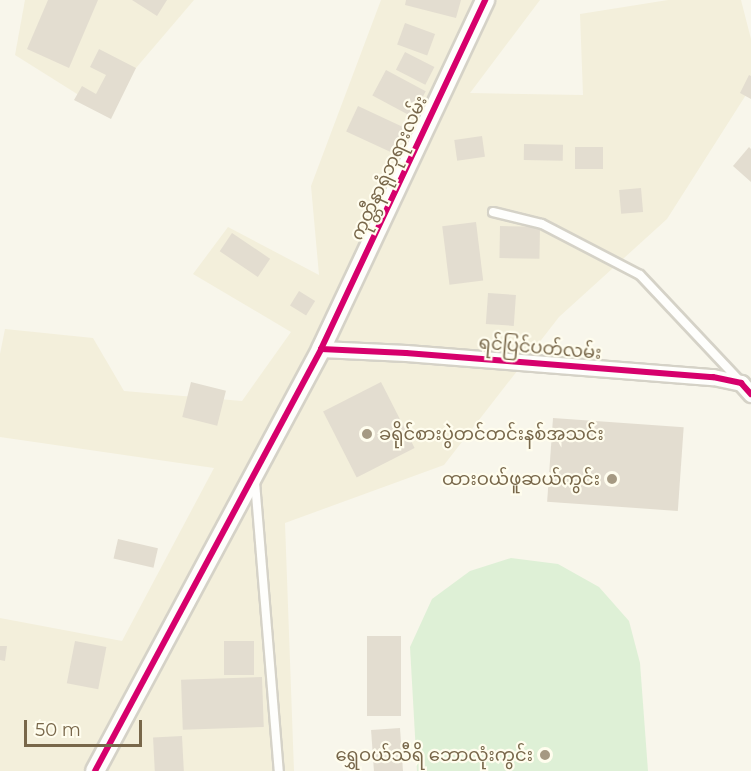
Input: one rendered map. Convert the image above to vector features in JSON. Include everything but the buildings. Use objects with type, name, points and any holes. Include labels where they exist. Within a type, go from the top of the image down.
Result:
[{"type":"street","name":"ကုတ္တီနာရုံဘုရားလမ်း","points":[[95,771],[195,588],[254,469],[321,349],[485,0]]},
{"type":"street","name":"ရင်ပြင်ပတ်လမ်း","points":[[321,349],[406,353],[713,377],[746,388]]},
{"type":"lane","points":[[494,212],[542,224],[640,275],[746,388]]},
{"type":"lane","points":[[254,469],[279,771]]},
{"type":"shaded area","points":[[25,0],[194,0],[101,109],[15,55]]},
{"type":"shaded area","points":[[381,0],[540,0],[470,93],[583,95],[580,14],[668,0],[741,0],[751,39],[751,87],[667,219],[559,317],[444,465],[285,523],[294,771],[0,771],[0,618],[122,641],[214,468],[0,437],[0,354],[5,329],[93,338],[124,391],[242,401],[291,332],[193,274],[228,227],[319,275],[311,186]]},
{"type":"green space","points":[[511,558],[558,564],[599,587],[629,621],[640,663],[648,771],[417,771],[410,647],[432,599],[470,571]]},
{"type":"cycle path","points":[[95,771],[321,349],[485,0]]},
{"type":"cycle path","points":[[321,349],[406,353],[713,377],[741,383],[751,394]]},
{"type":"place","name":"ခရိုင်စားပွဲတင်တင်းနစ်အသင်း","points":[[367,434]]},
{"type":"place","name":"ထားဝယ်ဖူဆယ်ကွင်း","points":[[612,479]]},
{"type":"place","name":"ရွှေဝယ်သီရိ ဘောလုံးကွင်း","points":[[545,755]]}]
